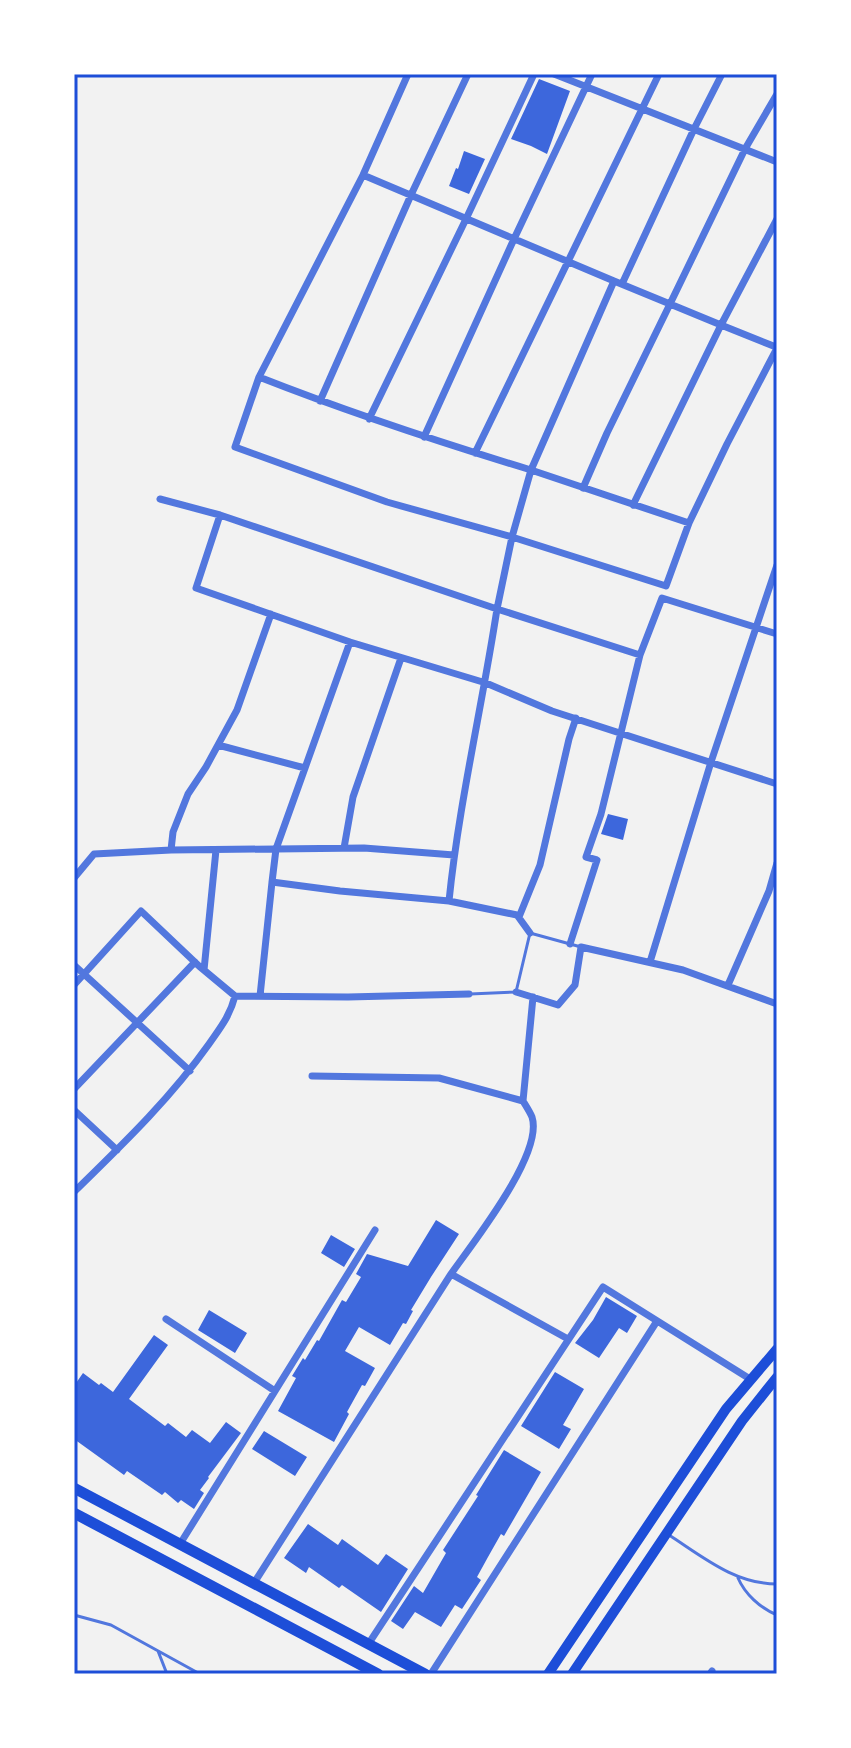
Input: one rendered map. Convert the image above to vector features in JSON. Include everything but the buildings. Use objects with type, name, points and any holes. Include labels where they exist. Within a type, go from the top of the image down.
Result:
[{"type":"highway","points":[[74,1488],[428,1674]]},
{"type":"highway","points":[[74,1513],[378,1674]]},
{"type":"main road","points":[[572,1674],[726,1409],[777,1349]]},
{"type":"main road","points":[[548,1674],[657,1527],[777,1377]]},
{"type":"street","points":[[408,74],[363,175],[259,377],[235,447],[387,502],[512,537],[666,586]]},
{"type":"street","points":[[320,401],[468,74]]},
{"type":"street","points":[[369,419],[534,74]]},
{"type":"street","points":[[554,74],[777,162]]},
{"type":"street","points":[[424,437],[592,74]]},
{"type":"street","points":[[475,453],[659,74]]},
{"type":"street","points":[[449,901],[454,855],[497,609],[512,537],[531,470],[618,282],[722,74]]},
{"type":"street","points":[[583,488],[745,149],[777,94]]},
{"type":"street","points":[[363,175],[777,346],[689,523],[640,655],[601,814],[586,857],[597,860],[570,944]]},
{"type":"street","points":[[633,505],[777,219]]},
{"type":"street","points":[[259,377],[369,419],[689,523]]},
{"type":"street","points":[[160,499],[220,515],[640,655]]},
{"type":"street","points":[[220,515],[196,588],[350,642],[486,683],[552,711],[777,784]]},
{"type":"street","points":[[650,962],[711,762],[777,565]]},
{"type":"street","points":[[662,598],[777,634]]},
{"type":"street","points":[[171,850],[173,832],[188,794],[237,710],[271,614]]},
{"type":"street","points":[[260,996],[276,849],[350,642]]},
{"type":"street","points":[[344,848],[353,797],[401,658]]},
{"type":"street","points":[[519,917],[540,865],[576,718]]},
{"type":"street","points":[[218,745],[305,768]]},
{"type":"street","points":[[74,878],[94,854],[364,848],[454,855]]},
{"type":"street","points":[[204,970],[216,850]]},
{"type":"street","points":[[728,985],[769,891],[777,863]]},
{"type":"street","points":[[272,882],[449,901],[517,915],[530,933]]},
{"type":"street","points":[[74,985],[141,911],[235,996],[469,994]]},
{"type":"street","points":[[516,992],[558,1005],[575,985],[581,947],[683,970],[777,1004]]},
{"type":"street","points":[[74,1089],[195,962]]},
{"type":"street","points":[[74,965],[190,1071]]},
{"type":"street","points":[[74,1192],[190,1071],[231,1012],[235,996]]},
{"type":"street","points":[[254,1583],[451,1274],[511,1190],[532,1140],[533,1119],[523,1101],[533,997]]},
{"type":"street","points":[[312,1076],[439,1078],[523,1101]]},
{"type":"street","points":[[74,1110],[117,1150]]},
{"type":"street","points":[[180,1544],[375,1230]]},
{"type":"street","points":[[451,1274],[568,1339]]},
{"type":"street","points":[[369,1643],[603,1287],[750,1379]]},
{"type":"street","points":[[166,1319],[275,1391]]},
{"type":"street","points":[[428,1674],[657,1321]]},
{"type":"lane","points":[[469,994],[516,992],[530,933],[581,947]]},
{"type":"lane","points":[[657,1527],[729,1574],[756,1583],[777,1584]]},
{"type":"lane","points":[[738,1578],[755,1602],[777,1615]]},
{"type":"lane","points":[[74,1615],[111,1625],[200,1674]]},
{"type":"lane","points":[[158,1651],[167,1674]]}]
